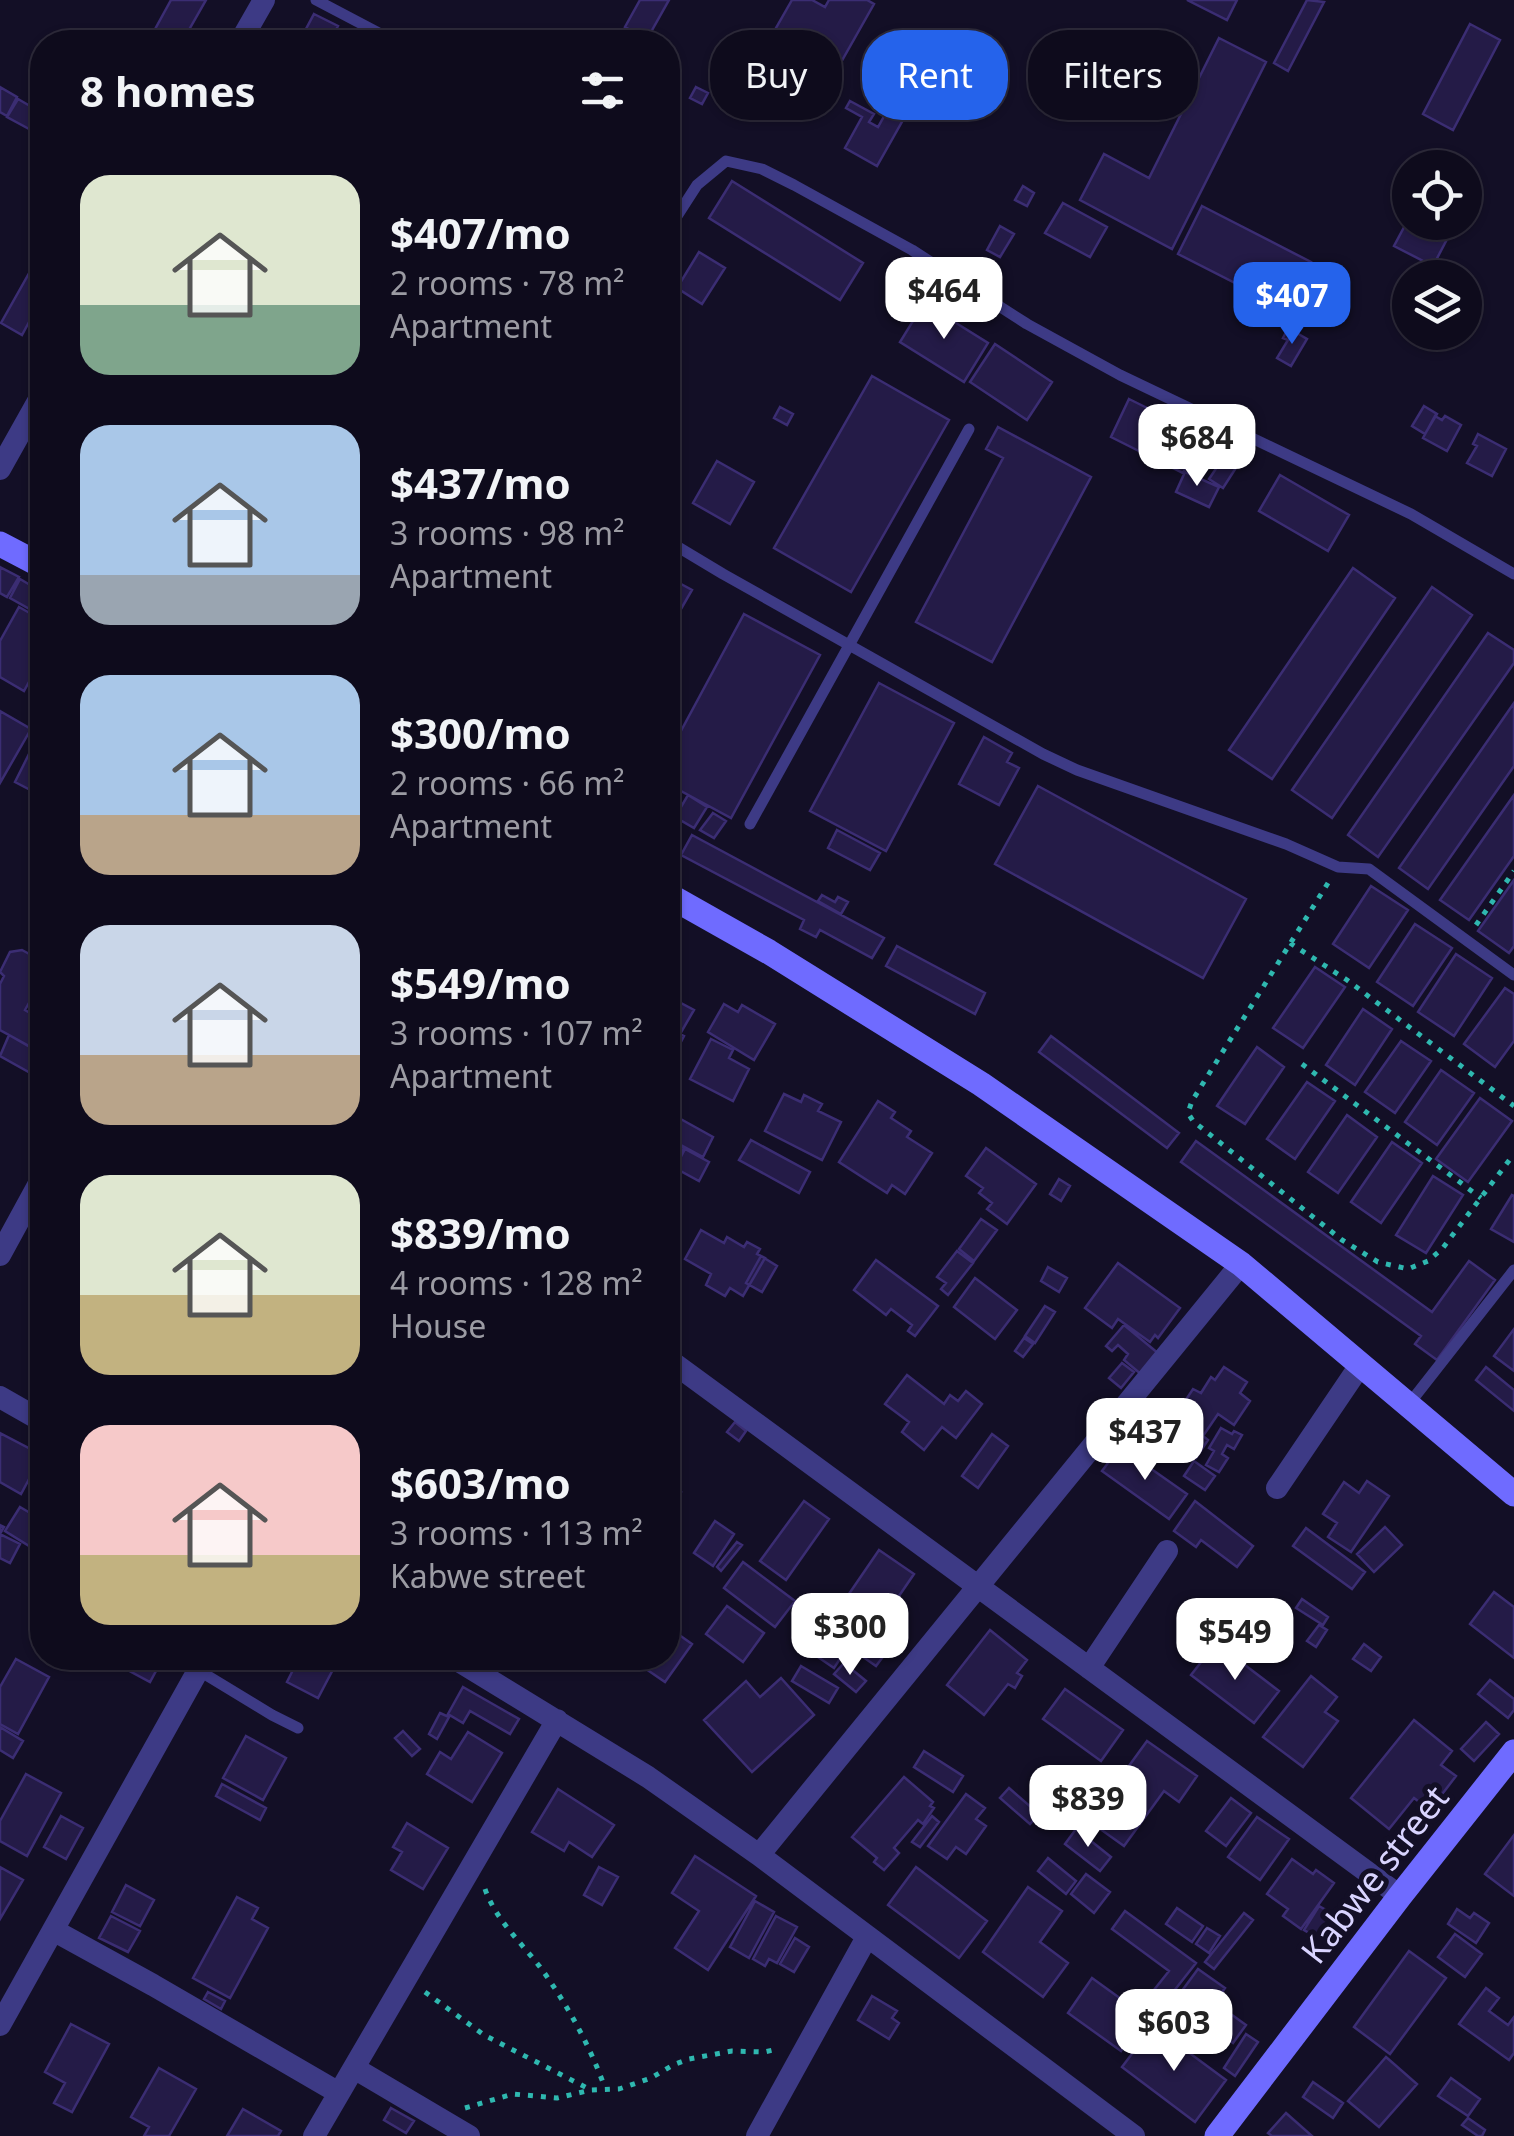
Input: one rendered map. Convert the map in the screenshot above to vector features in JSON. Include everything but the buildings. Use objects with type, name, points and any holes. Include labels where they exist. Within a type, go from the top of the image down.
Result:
[{"type":"street","points":[[247,30],[264,0]]},
{"type":"street","points":[[0,470],[30,416]]},
{"type":"street","points":[[0,544],[30,560]]},
{"type":"street","points":[[680,902],[982,1084],[1241,1264],[1514,1494]]},
{"type":"street","points":[[0,1256],[30,1200]]},
{"type":"street","points":[[759,1855],[1241,1264]]},
{"type":"street","points":[[1277,1488],[1361,1364]]},
{"type":"street","points":[[680,1368],[1400,1896]]},
{"type":"street","points":[[0,1397],[30,1414]]},
{"type":"street","points":[[1089,1668],[1167,1551]]},
{"type":"street","points":[[0,2025],[199,1670]]},
{"type":"street","points":[[474,1670],[648,1777],[759,1855],[1134,2136]]},
{"type":"street","points":[[314,2136],[558,1720]]},
{"type":"street","name":"Kabwe street","points":[[1217,2136],[1514,1752]]},
{"type":"street","points":[[53,1930],[339,2093]]},
{"type":"street","points":[[757,2136],[866,1936]]},
{"type":"street","points":[[354,2068],[469,2136]]},
{"type":"lane","points":[[316,0],[373,30]]},
{"type":"lane","points":[[680,211],[697,184],[726,161],[762,169],[912,250],[1027,324],[1120,375],[1410,514],[1514,574]]},
{"type":"lane","points":[[750,824],[969,429]]},
{"type":"lane","points":[[680,548],[1042,754],[1338,867],[1369,869],[1514,975]]},
{"type":"lane","points":[[1409,1404],[1514,1270]]},
{"type":"lane","points":[[211,1670],[298,1728]]},
{"type":"path","points":[[1338,867],[1188,1112],[1342,1240],[1378,1262],[1408,1269],[1428,1261],[1442,1248],[1514,1154]]},
{"type":"path","points":[[1466,939],[1514,871]]},
{"type":"path","points":[[1290,942],[1376,1001],[1514,1106]]},
{"type":"path","points":[[1302,1064],[1480,1198]]},
{"type":"path","points":[[478,1857],[486,1894],[570,2013],[606,2090]]},
{"type":"path","points":[[406,1980],[484,2035],[591,2090]]},
{"type":"path","points":[[439,2118],[504,2095],[545,2099],[619,2089],[690,2059],[732,2051],[764,2052],[810,2039]]}]
